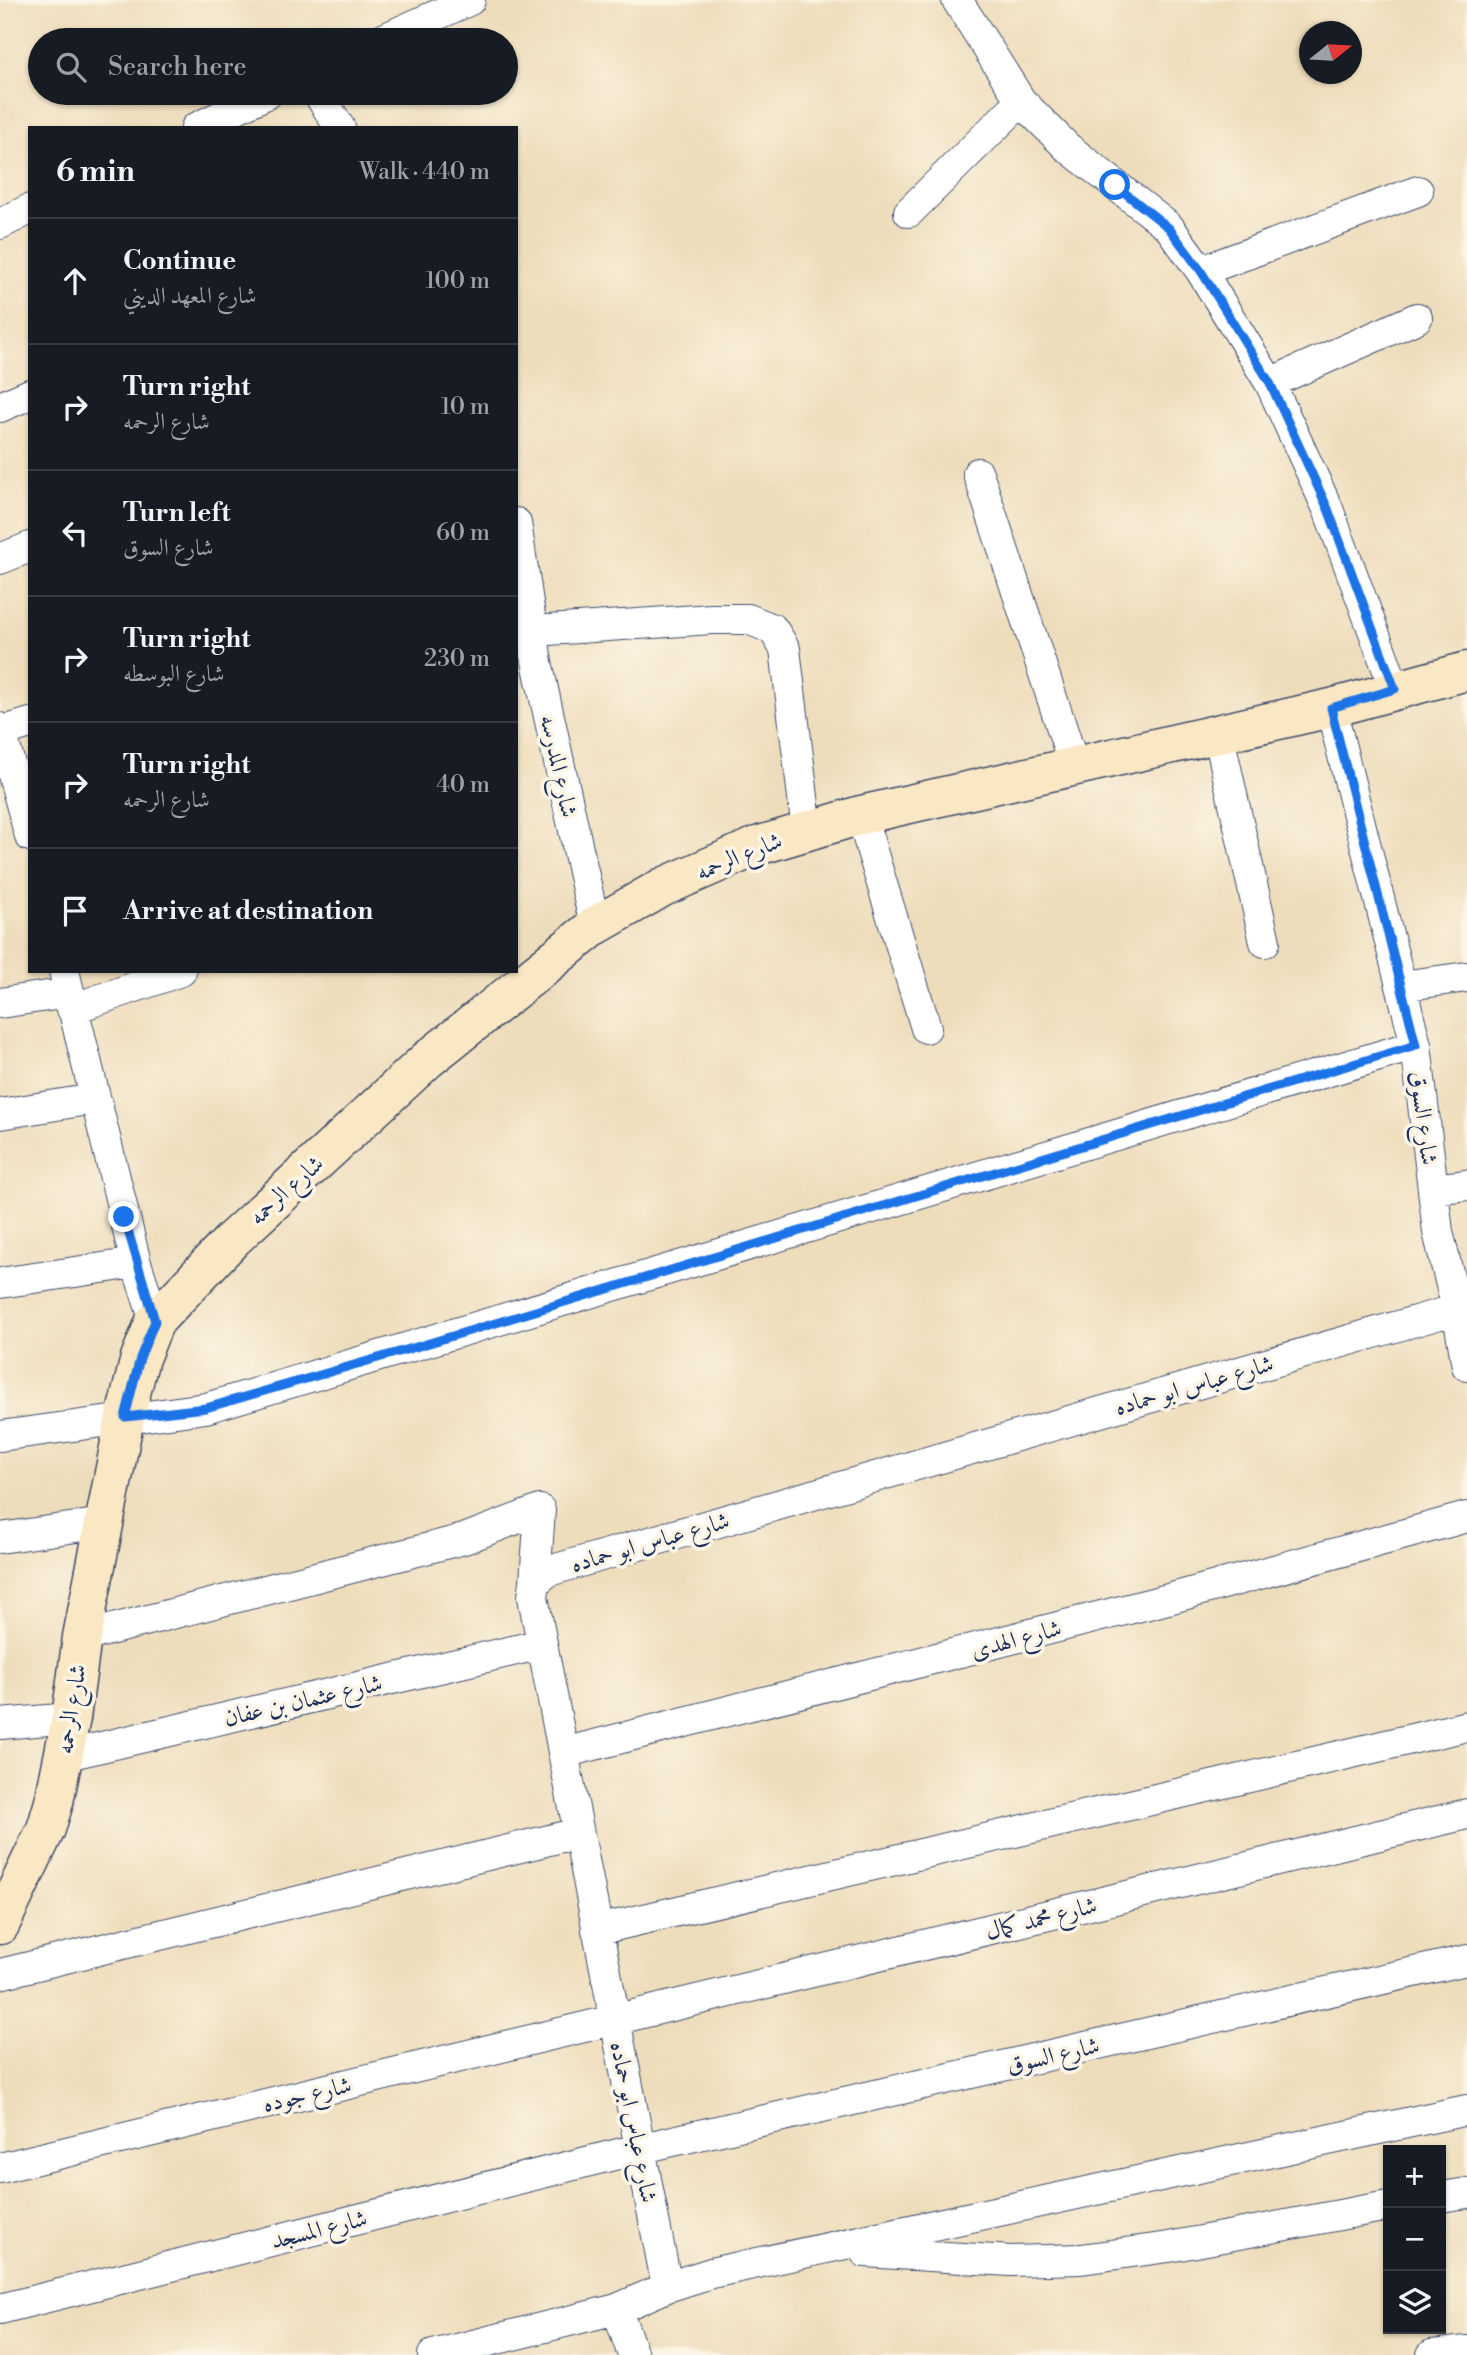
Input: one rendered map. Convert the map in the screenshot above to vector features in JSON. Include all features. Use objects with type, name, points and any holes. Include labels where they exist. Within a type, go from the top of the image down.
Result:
[{"type":"street","points":[[408,28],[470,0]]},
{"type":"street","points":[[957,0],[1021,100],[1068,147],[1169,228],[1201,271],[1270,383],[1328,509],[1395,689]]},
{"type":"street","points":[[909,212],[1021,100]]},
{"type":"street","points":[[201,126],[244,105]]},
{"type":"street","points":[[326,105],[339,126]]},
{"type":"street","points":[[1201,271],[1418,191]]},
{"type":"street","points":[[0,224],[28,210]]},
{"type":"street","points":[[1270,383],[1417,318]]},
{"type":"street","points":[[0,407],[28,395]]},
{"type":"street","points":[[978,473],[1074,765]]},
{"type":"street","name":"شارع المدرسه","points":[[518,545],[533,631],[526,666],[594,926]]},
{"type":"street","points":[[0,559],[28,548]]},
{"type":"street","points":[[533,631],[712,619],[748,619],[773,629],[785,649],[807,830]]},
{"type":"street","name":"شارع الرحمه","points":[[0,1925],[46,1829],[71,1718],[82,1637],[125,1417],[140,1358],[155,1321],[233,1239],[427,1059],[594,926],[709,866],[807,830],[861,815],[1331,708],[1467,671]]},
{"type":"street","name":"شارع السوق","points":[[1331,708],[1416,1045],[1419,1095],[1438,1233],[1457,1309],[1467,1366]]},
{"type":"street","points":[[22,820],[1,730],[28,723]]},
{"type":"street","points":[[1218,732],[1265,942]]},
{"type":"street","points":[[861,815],[926,1028]]},
{"type":"street","points":[[0,1003],[170,973]]},
{"type":"street","points":[[1401,986],[1467,977]]},
{"type":"street","points":[[68,991],[136,1263],[155,1321]]},
{"type":"street","points":[[0,1436],[206,1408],[1416,1045]]},
{"type":"street","points":[[0,1114],[94,1099]]},
{"type":"street","points":[[1433,1189],[1467,1185]]},
{"type":"street","points":[[0,1283],[136,1263]]},
{"type":"street","name":"شارع عباس ابو حماده","points":[[667,2287],[638,2149],[533,1597],[535,1582],[549,1571],[1457,1309]]},
{"type":"street","points":[[82,1637],[464,1539],[540,1510],[535,1582]]},
{"type":"street","name":"شارع الهدى","points":[[563,1753],[1159,1602],[1467,1517]]},
{"type":"street","points":[[0,1538],[104,1523]]},
{"type":"street","name":"شارع عثمان بن عفان","points":[[63,1756],[542,1644]]},
{"type":"street","points":[[0,1724],[71,1718]]},
{"type":"street","points":[[597,1930],[1467,1726]]},
{"type":"street","name":"شارع محمد كمال","points":[[614,2021],[1467,1814]]},
{"type":"street","points":[[0,1974],[578,1833]]},
{"type":"street","name":"شارع السوق","points":[[638,2149],[1467,1960]]},
{"type":"street","name":"شارع جوده","points":[[0,2168],[614,2021]]},
{"type":"street","points":[[433,2355],[617,2309],[667,2287],[711,2273],[1467,2110]]},
{"type":"street","name":"شارع المسجد","points":[[0,2309],[638,2149]]},
{"type":"street","points":[[1446,2196],[1467,2193]]},
{"type":"street","points":[[792,2257],[871,2251],[986,2260],[1081,2259],[1169,2247],[1383,2207]]},
{"type":"street","points":[[617,2309],[633,2355]]},
{"type":"street","points":[[1432,2355],[1467,2351]]},
{"type":"route","points":[[124,1217],[155,1321],[140,1358],[125,1417],[206,1408],[611,1289],[917,1194],[1416,1045],[1331,708],[1395,689],[1356,576],[1270,383],[1201,271],[1169,228],[1115,185]]}]
